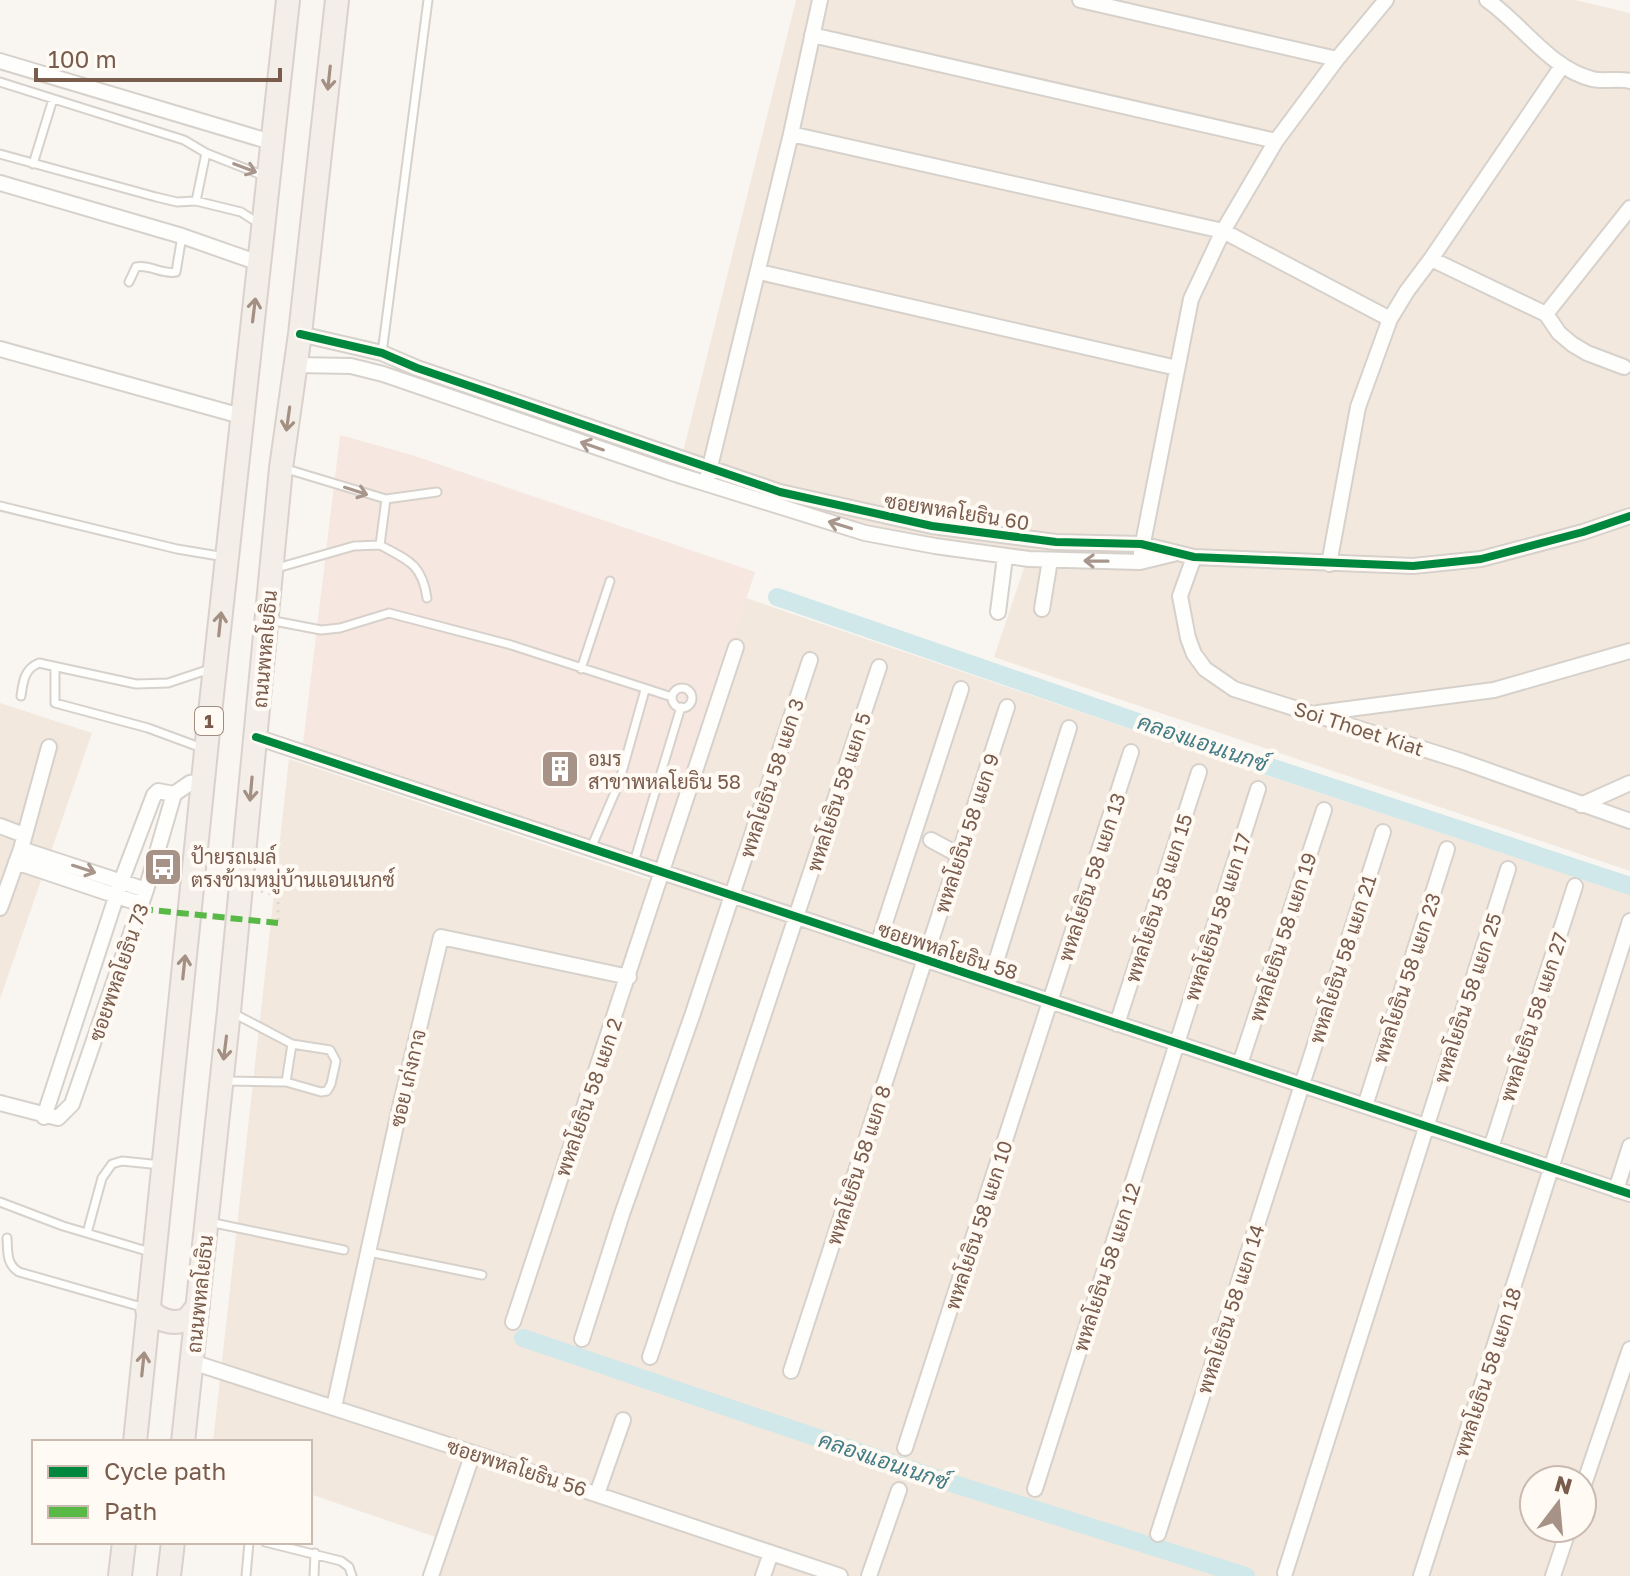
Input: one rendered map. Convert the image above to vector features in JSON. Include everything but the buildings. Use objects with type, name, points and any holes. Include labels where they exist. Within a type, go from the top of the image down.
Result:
[{"type":"main road","name":"1","points":[[135,1440],[241,416],[288,0]]},
{"type":"main road","name":"ถนนพหลโยธิน","points":[[183,1440],[229,1011],[281,468],[300,334],[337,0]]},
{"type":"main road","points":[[147,1309],[171,1323],[187,1320],[198,1306]]},
{"type":"main road","points":[[120,1576],[124,1544]]},
{"type":"main road","points":[[169,1576],[173,1544]]},
{"type":"street","points":[[706,483],[759,272],[820,0]]},
{"type":"street","points":[[1080,0],[1337,59]]},
{"type":"street","points":[[1140,562],[1141,544],[1191,299],[1223,231],[1276,141],[1386,0]]},
{"type":"street","points":[[1487,0],[1562,66],[1594,80],[1630,81]]},
{"type":"street","points":[[812,35],[1276,141]]},
{"type":"street","points":[[0,61],[271,142]]},
{"type":"street","points":[[1329,564],[1358,407],[1390,319],[1562,66]]},
{"type":"street","points":[[791,134],[1223,231],[1390,319]]},
{"type":"street","points":[[0,183],[182,236],[259,263]]},
{"type":"street","points":[[1546,314],[1630,208]]},
{"type":"street","points":[[1431,259],[1546,314],[1559,333],[1572,344],[1624,367]]},
{"type":"street","points":[[759,272],[1177,368]]},
{"type":"street","name":"ซอยพหลโยธิน 60","points":[[300,334],[382,353],[417,368],[780,492],[932,526],[1056,542],[1141,544],[1194,557],[1413,566],[1481,559],[1630,516]]},
{"type":"street","points":[[0,349],[241,416]]},
{"type":"street","name":"ซอยพหลโยธิน 60","points":[[295,365],[351,366],[383,374],[669,472],[865,533],[1005,557],[1140,562],[1173,554]]},
{"type":"street","points":[[669,472],[673,457]]},
{"type":"street","points":[[998,612],[1005,557]]},
{"type":"street","name":"Soi Thoet Kiat","points":[[1194,557],[1180,596],[1188,638],[1194,654],[1205,669],[1234,689],[1461,761],[1630,821]]},
{"type":"street","points":[[1042,609],[1050,560]]},
{"type":"street","name":"พหลโยธิน 58 แยก 2","points":[[513,1322],[736,647]]},
{"type":"street","points":[[1313,713],[1494,690],[1630,651]]},
{"type":"street","name":"พหลโยธิน 58 แยก 3","points":[[582,1339],[810,660]]},
{"type":"street","name":"พหลโยธิน 58 แยก 5","points":[[650,1357],[879,667]]},
{"type":"street","points":[[878,944],[961,689]]},
{"type":"street","name":"พหลโยธิน 58 แยก 9","points":[[925,960],[1007,707]]},
{"type":"street","points":[[990,981],[1069,728]]},
{"type":"street","name":"ซอยพหลโยธิน 58","points":[[256,737],[1623,1192]]},
{"type":"street","points":[[0,908],[21,849],[49,747]]},
{"type":"street","name":"พหลโยธิน 58 แยก 13","points":[[1051,1002],[1131,752]]},
{"type":"street","name":"พหลโยธิน 58 แยก 15","points":[[1117,1024],[1199,772]]},
{"type":"street","points":[[0,1103],[44,1117],[119,889],[154,795],[158,791],[174,794],[190,783],[204,781]]},
{"type":"street","points":[[1581,805],[1630,783]]},
{"type":"street","name":"พหลโยธิน 58 แยก 17","points":[[1177,1044],[1258,789]]},
{"type":"street","name":"ซอยพหลโยธิน 73","points":[[44,1117],[58,1118],[72,1104],[144,897],[174,794]]},
{"type":"street","name":"พหลโยธิน 58 แยก 19","points":[[1240,1064],[1324,810]]},
{"type":"street","points":[[0,826],[21,849],[144,897]]},
{"type":"street","name":"พหลโยธิน 58 แยก 21","points":[[1302,1085],[1383,832]]},
{"type":"street","points":[[931,840],[959,855]]},
{"type":"street","name":"พหลโยธิน 58 แยก 23","points":[[1365,1106],[1447,849]]},
{"type":"street","name":"พหลโยธิน 58 แยก 25","points":[[1285,1573],[1508,869]]},
{"type":"street","name":"พหลโยธิน 58 แยก 27","points":[[1491,1148],[1575,886]]},
{"type":"street","name":"พหลโยธิน 58 แยก 18","points":[[1421,1576],[1630,921]]},
{"type":"street","name":"ซอย เก่งกาจ","points":[[334,1407],[441,937],[629,977]]},
{"type":"street","name":"พหลโยธิน 58 แยก 8","points":[[791,1371],[925,960]]},
{"type":"street","name":"พหลโยธิน 58 แยก 10","points":[[905,1448],[1051,1002]]},
{"type":"street","name":"พหลโยธิน 58 แยก 12","points":[[1035,1489],[1177,1044]]},
{"type":"street","name":"พหลโยธิน 58 แยก 14","points":[[1158,1534],[1302,1085]]},
{"type":"street","points":[[1623,1192],[1630,1146]]},
{"type":"street","points":[[1591,1464],[1630,1349]]},
{"type":"street","name":"ซอยพหลโยธิน 56","points":[[192,1362],[840,1576]]},
{"type":"street","points":[[597,1494],[623,1420]]},
{"type":"street","points":[[431,1576],[473,1453]]},
{"type":"street","points":[[869,1576],[899,1490]]},
{"type":"street","points":[[1553,1576],[1564,1544]]},
{"type":"street","points":[[763,1576],[771,1553]]},
{"type":"lane","points":[[382,353],[428,0]]},
{"type":"lane","points":[[0,82],[184,140],[206,153],[267,177]]},
{"type":"lane","points":[[33,164],[53,99]]},
{"type":"lane","points":[[196,201],[206,153]]},
{"type":"lane","points":[[0,154],[156,197],[177,202],[196,201],[248,214],[262,227]]},
{"type":"lane","points":[[129,282],[136,267],[168,274],[176,272],[182,236]]},
{"type":"lane","points":[[281,468],[386,499],[437,492]]},
{"type":"lane","points":[[380,545],[386,499]]},
{"type":"lane","points":[[0,506],[227,558]]},
{"type":"lane","points":[[271,570],[354,546],[380,545],[416,566],[427,598]]},
{"type":"lane","points":[[581,669],[610,581]]},
{"type":"lane","points":[[267,620],[321,630],[340,628],[389,613],[511,645],[672,697]]},
{"type":"lane","points":[[21,696],[24,677],[31,666],[39,663],[136,684],[168,683],[216,667]]},
{"type":"lane","points":[[55,667],[55,703],[148,728],[206,749]]},
{"type":"lane","points":[[680,688],[690,692],[691,701],[689,705],[676,706],[672,697],[680,688]]},
{"type":"lane","points":[[591,848],[619,783],[645,690]]},
{"type":"lane","points":[[633,863],[681,707]]},
{"type":"lane","points":[[221,1081],[286,1082],[327,1091],[336,1061],[330,1050],[292,1044],[229,1011]]},
{"type":"lane","points":[[286,1082],[292,1044]]},
{"type":"lane","points":[[87,1233],[102,1178],[112,1164],[122,1161],[163,1166]]},
{"type":"lane","points":[[0,1202],[154,1253]]},
{"type":"lane","points":[[206,1222],[344,1250]]},
{"type":"lane","points":[[7,1238],[11,1268],[147,1309]]},
{"type":"lane","points":[[369,1252],[482,1275]]},
{"type":"lane","points":[[246,1576],[249,1544]]},
{"type":"lane","points":[[274,1544],[341,1561],[349,1567],[352,1576]]},
{"type":"lane","points":[[314,1576],[315,1553]]},
{"type":"path","points":[[241,886],[278,896],[278,923]]},
{"type":"shaded area","points":[[796,0],[1575,0],[1630,13],[1630,871],[994,657],[1027,559],[946,557],[675,484]]},
{"type":"shaded area","points":[[340,435],[412,455],[755,572],[660,864],[303,744]]},
{"type":"shaded area","points":[[746,598],[1259,773],[1630,895],[1630,1576],[436,1576],[447,1541],[312,1495],[312,1440],[213,1440],[289,759],[653,881]]},
{"type":"shaded area","points":[[0,703],[92,733],[0,999]]},
{"type":"waterway","name":"คลองแอนเนกซ์","points":[[777,597],[1216,749],[1630,886]]},
{"type":"waterway","name":"คลองแอนเนกซ์","points":[[523,1338],[951,1483],[1246,1576]]},
{"type":"marked path","points":[[141,909],[278,923]]},
{"type":"cycle path","points":[[300,334],[382,353],[417,368],[780,492],[932,526],[1056,542],[1141,544],[1194,557],[1413,566],[1481,559],[1630,516]]},
{"type":"cycle path","points":[[256,737],[1630,1194]]},
{"type":"place","name":"อมร สาขาพหลโยธิน 58","points":[[560,769]]},
{"type":"place","name":"ป้ายรถเมล์ ตรงข้ามหมู่บ้านแอนเนกซ์","points":[[163,867]]}]
